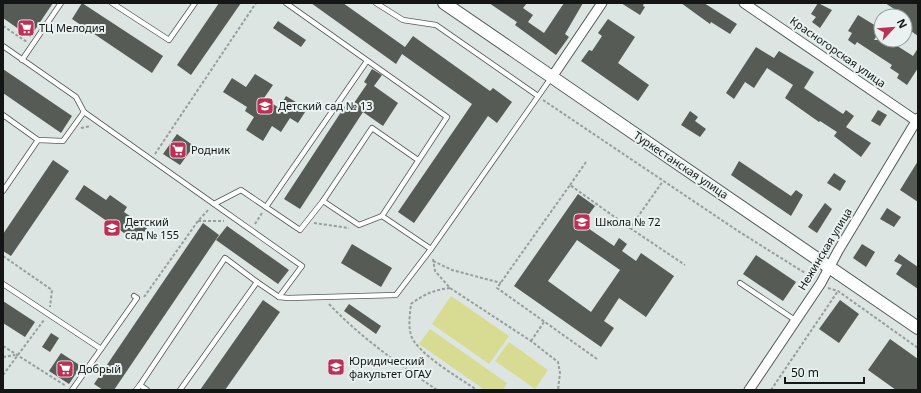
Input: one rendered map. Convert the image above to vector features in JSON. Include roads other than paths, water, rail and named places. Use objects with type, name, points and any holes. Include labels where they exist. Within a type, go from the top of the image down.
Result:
[{"type":"main road","name":"Туркестанская улица","points":[[444,3],[918,328]]},
{"type":"street","points":[[552,77],[602,3]]},
{"type":"street","name":"Красногорская улица","points":[[744,3],[917,120]]},
{"type":"street","name":"Нежинская улица","points":[[750,390],[830,267],[917,120]]},
{"type":"lane","points":[[22,60],[60,3]]},
{"type":"lane","points":[[112,3],[169,40],[195,3]]},
{"type":"lane","points":[[286,3],[447,116],[382,216],[360,225],[323,201]]},
{"type":"lane","points":[[376,3],[403,20],[436,26],[538,96]]},
{"type":"lane","points":[[3,46],[76,98],[84,112],[152,158],[302,266],[279,297]]},
{"type":"lane","points":[[266,207],[367,61]]},
{"type":"lane","points":[[136,390],[224,258],[279,297],[396,295],[431,250],[552,77]]},
{"type":"lane","points":[[3,115],[38,140],[63,141],[84,112]]},
{"type":"lane","points":[[214,204],[241,190],[300,230],[323,201],[372,128],[418,160]]},
{"type":"lane","points":[[3,191],[38,140]]},
{"type":"lane","points":[[382,216],[431,250]]},
{"type":"lane","points":[[180,390],[257,282]]},
{"type":"lane","points":[[740,283],[795,320]]},
{"type":"lane","points":[[3,284],[101,349]]},
{"type":"lane","points":[[72,390],[137,298],[134,296]]},
{"type":"lane","points":[[140,385],[147,390]]},
{"type":"place","name":"ТЦ Мелодия","points":[[26,28]]},
{"type":"place","name":"Детский сад № 13","points":[[265,106]]},
{"type":"place","name":"Родник","points":[[178,150]]},
{"type":"place","name":"Школа № 72","points":[[582,222]]},
{"type":"place","name":"Детский сад № 155","points":[[112,228]]},
{"type":"place","name":"Юридический факультет ОГАУ","points":[[336,367]]},
{"type":"place","name":"Добрый","points":[[65,369]]}]
